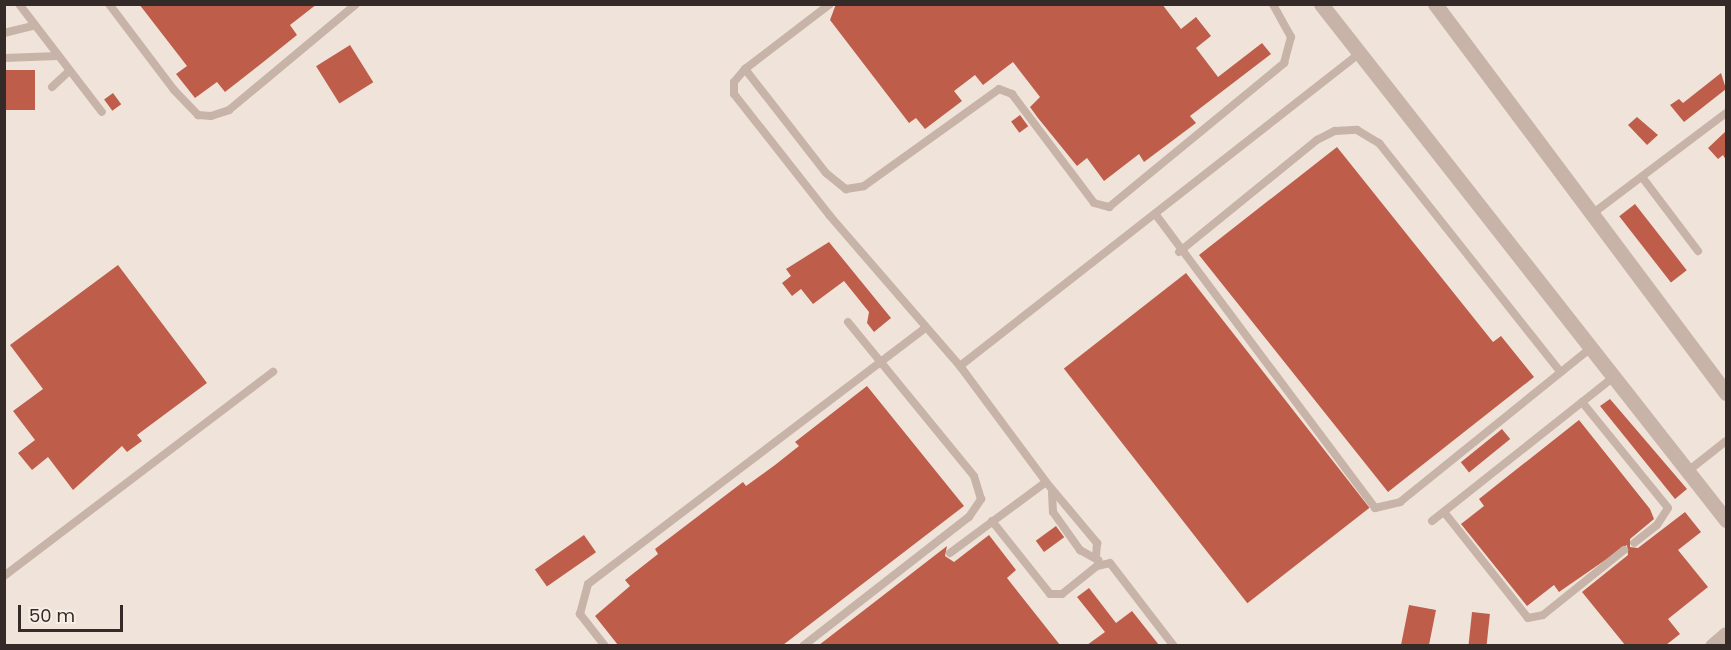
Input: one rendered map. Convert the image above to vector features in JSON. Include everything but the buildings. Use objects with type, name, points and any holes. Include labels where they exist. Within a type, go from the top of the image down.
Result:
[{"type":"street","points":[[1321,4],[1726,520]]},
{"type":"street","points":[[1435,4],[1590,215],[1726,393]]},
{"type":"street","points":[[1712,645],[1726,634]]},
{"type":"lane","points":[[19,4],[102,112]]},
{"type":"lane","points":[[109,4],[174,90],[198,115],[211,116],[229,110],[356,4]]},
{"type":"lane","points":[[830,4],[745,69],[733,88],[741,105],[925,328],[960,366],[1046,483],[1052,493],[1053,513],[1080,550],[1098,560],[1110,563],[1174,645]]},
{"type":"lane","points":[[745,69],[826,173],[846,189],[864,186],[999,89],[1012,94],[1094,203],[1108,207],[1284,63],[1291,37],[1273,4]]},
{"type":"lane","points":[[4,33],[35,25]]},
{"type":"lane","points":[[960,366],[1156,215],[1360,52]]},
{"type":"lane","points":[[4,58],[58,56]]},
{"type":"lane","points":[[52,87],[69,71]]},
{"type":"lane","points":[[1590,215],[1726,113]]},
{"type":"lane","points":[[1179,252],[1317,140],[1335,131],[1357,130],[1379,143],[1560,371]]},
{"type":"lane","points":[[1642,177],[1698,251]]},
{"type":"lane","points":[[1156,215],[1179,252],[1375,508],[1400,502],[1590,348]]},
{"type":"lane","points":[[803,645],[969,517],[981,499],[974,476],[848,322]]},
{"type":"lane","points":[[605,645],[580,614],[588,584],[881,364],[925,328]]},
{"type":"lane","points":[[4,576],[273,372]]},
{"type":"lane","points":[[1432,521],[1614,377]]},
{"type":"lane","points":[[1582,402],[1668,508],[1634,543]]},
{"type":"lane","points":[[1688,471],[1726,441]]},
{"type":"lane","points":[[950,553],[1046,483]]},
{"type":"lane","points":[[1052,493],[1062,496],[1097,543],[1098,560]]},
{"type":"lane","points":[[1444,512],[1528,618],[1550,610],[1624,550]]},
{"type":"lane","points":[[992,521],[1050,594],[1062,594],[1098,560]]}]
